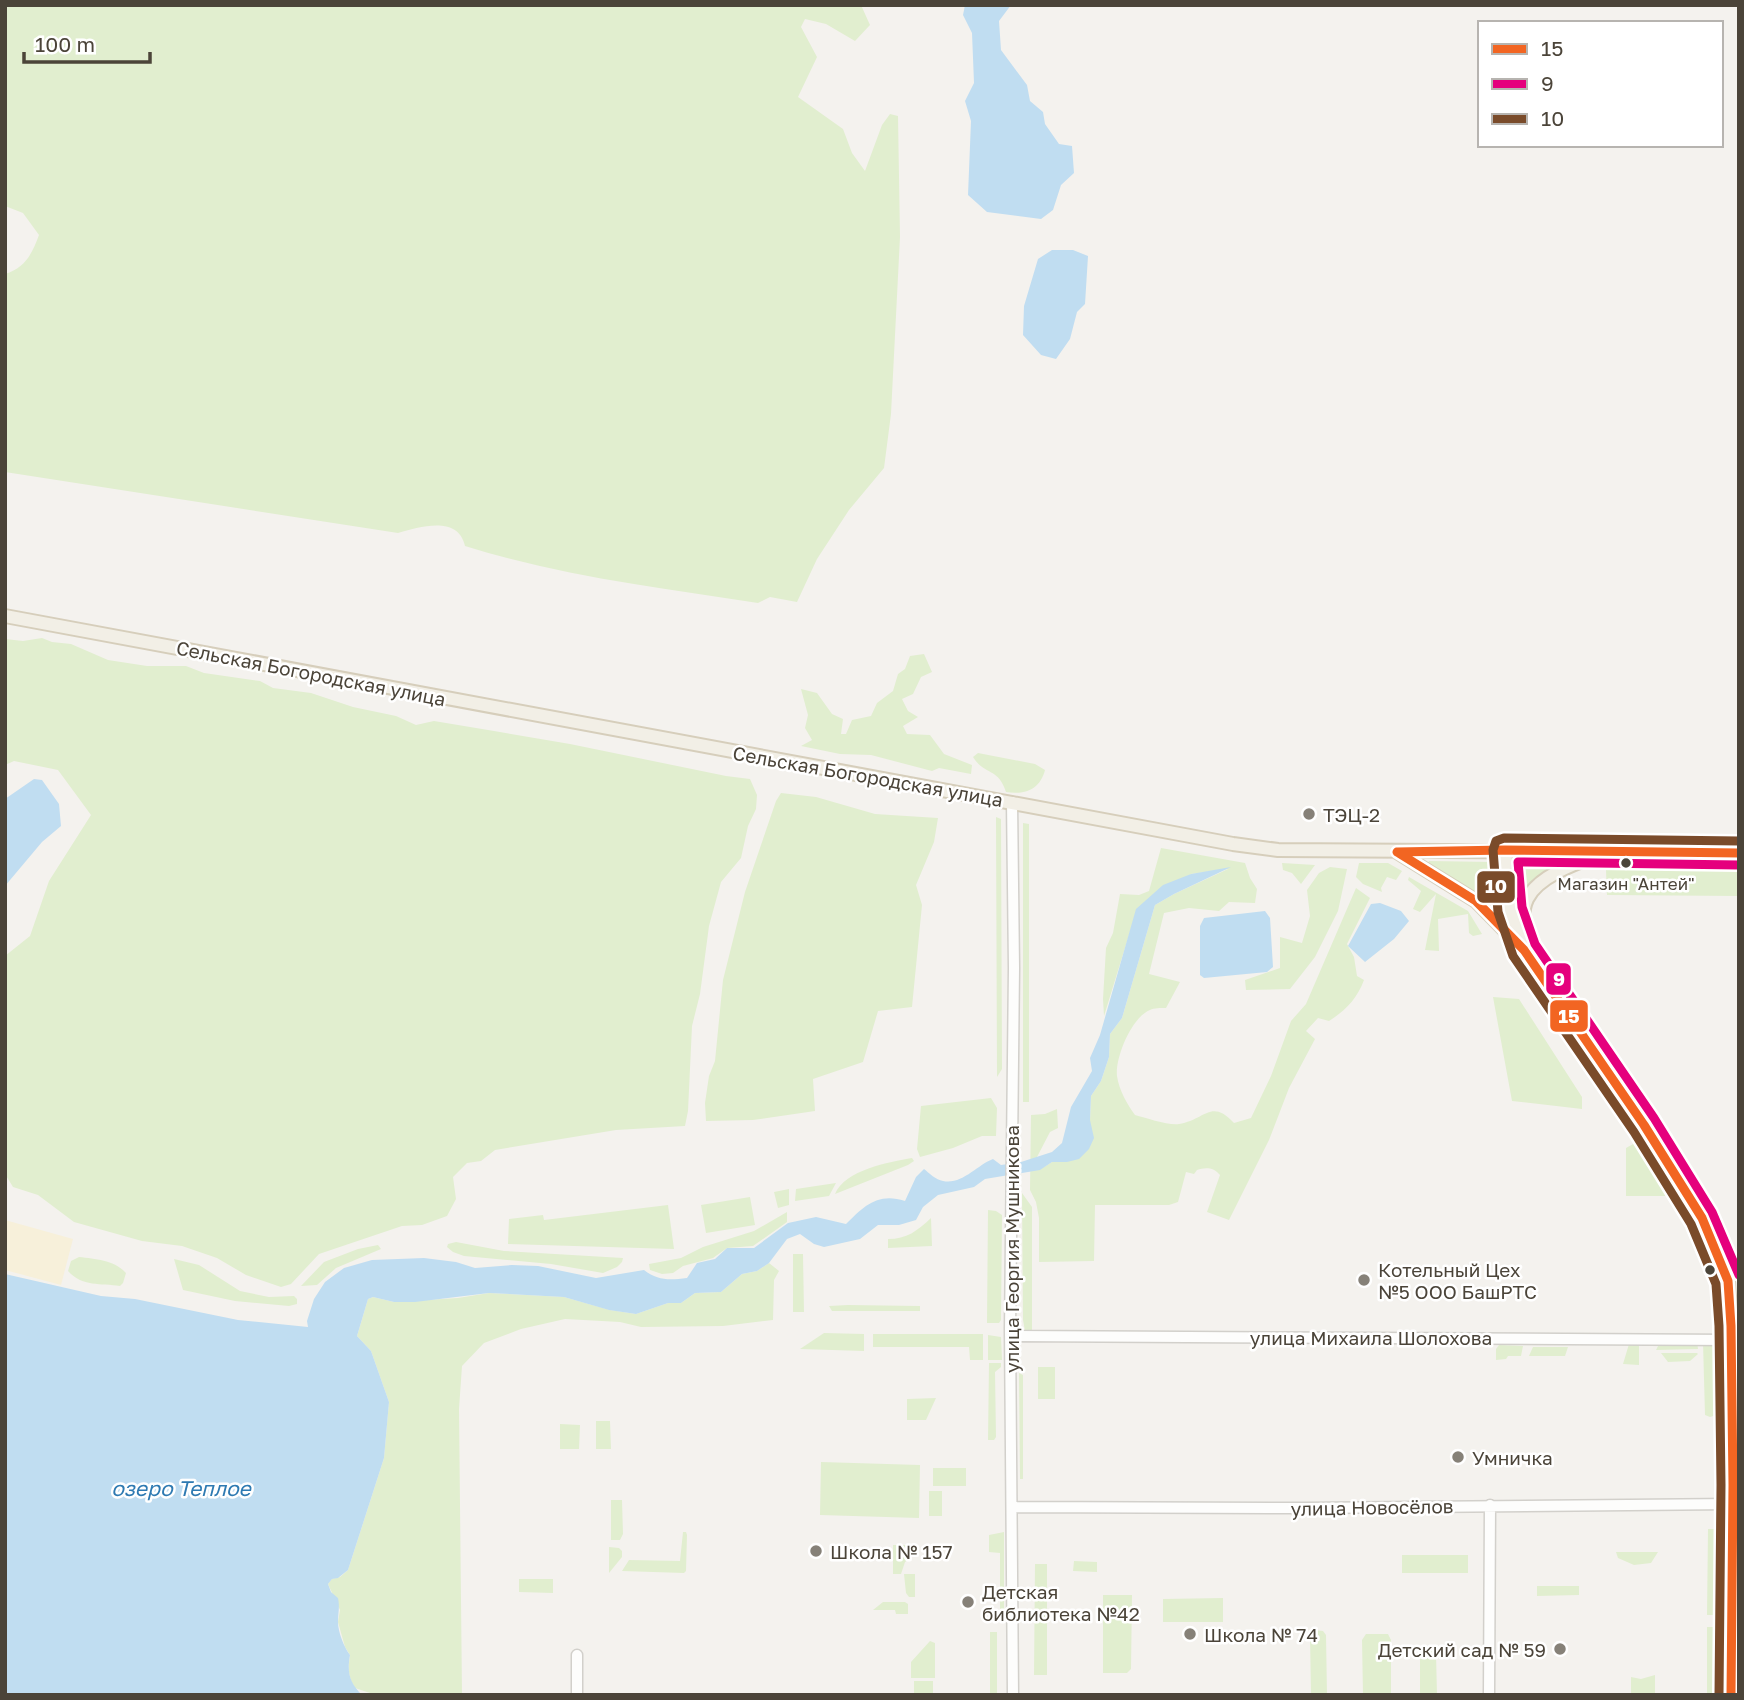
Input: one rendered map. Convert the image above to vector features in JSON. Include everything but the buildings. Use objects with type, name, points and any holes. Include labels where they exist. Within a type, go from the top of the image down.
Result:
[{"type":"main road","name":"Сельская Богородская улица","points":[[5,616],[1233,844],[1279,850],[1739,853]]},
{"type":"main road","points":[[1505,850],[1510,910],[1524,950]]},
{"type":"main road","points":[[1397,852],[1476,901],[1524,950],[1644,1125],[1702,1218],[1728,1281],[1733,1504],[1731,1695]]},
{"type":"main road","points":[[1524,950],[1523,916],[1527,898],[1558,871],[1603,853],[1610,853]]},
{"type":"street","name":"улица Георгия Мушникова","points":[[1012,802],[1014,968],[1010,1336],[1013,1695]]},
{"type":"street","name":"улица Михаила Шолохова","points":[[1010,1336],[1731,1340]]},
{"type":"street","name":"улица Новосёлов","points":[[1012,1507],[1305,1508],[1733,1504]]},
{"type":"street","points":[[1489,1695],[1490,1505]]},
{"type":"street","points":[[577,1655],[577,1695]]},
{"type":"green space","points":[[5,5],[861,5],[870,25],[855,41],[826,24],[805,19],[801,27],[817,57],[798,97],[843,129],[852,153],[865,171],[882,125],[890,114],[898,116],[900,237],[891,414],[884,468],[849,510],[817,559],[797,602],[770,597],[758,603],[610,580],[537,565],[465,546],[461,536],[447,527],[427,526],[398,533],[5,472],[5,274],[18,268],[27,259],[39,235],[23,213],[5,206]]},
{"type":"green space","points":[[42,638],[71,644],[108,660],[147,666],[186,666],[204,673],[260,681],[273,688],[311,693],[353,707],[396,716],[416,725],[434,721],[750,779],[757,795],[756,809],[748,826],[741,858],[721,882],[709,926],[700,994],[692,1026],[685,1126],[616,1130],[495,1150],[481,1161],[467,1163],[453,1177],[456,1199],[447,1216],[422,1225],[402,1226],[319,1254],[291,1284],[281,1287],[246,1275],[217,1258],[182,1246],[142,1241],[74,1222],[38,1195],[13,1187],[5,1174],[5,956],[30,936],[49,881],[91,815],[58,770],[14,761],[5,765],[5,639],[23,641]]},
{"type":"green space","points":[[924,654],[932,672],[921,677],[913,694],[902,699],[908,711],[918,717],[903,726],[907,734],[930,735],[944,754],[972,765],[971,774],[939,768],[932,771],[871,755],[840,754],[801,746],[812,740],[805,728],[808,715],[801,689],[817,693],[832,714],[843,719],[841,734],[846,734],[852,720],[871,716],[877,703],[893,691],[898,674],[905,669],[910,656]]},
{"type":"green space","points":[[978,753],[1035,764],[1045,770],[1043,777],[1030,790],[1006,792],[999,779],[973,757]]},
{"type":"green space","points":[[781,793],[816,797],[875,814],[938,818],[934,842],[916,885],[922,905],[912,1007],[878,1011],[863,1062],[813,1079],[815,1111],[753,1120],[706,1121],[705,1103],[709,1076],[715,1061],[723,980],[745,892]]},
{"type":"green space","points":[[996,817],[1001,819],[1002,1069],[997,1077]]},
{"type":"green space","points":[[1023,823],[1029,824],[1029,1102],[1023,1102]]},
{"type":"green space","points":[[1161,848],[1245,863],[1257,889],[1255,903],[1229,902],[1219,911],[1189,908],[1164,913],[1149,974],[1180,982],[1166,1008],[1156,1008],[1143,1014],[1131,1029],[1122,1049],[1117,1076],[1124,1097],[1135,1115],[1175,1124],[1188,1122],[1213,1111],[1226,1116],[1234,1123],[1251,1118],[1271,1076],[1291,1021],[1306,1004],[1356,888],[1370,898],[1347,944],[1354,957],[1357,976],[1364,980],[1358,993],[1345,1009],[1329,1021],[1318,1018],[1306,1031],[1315,1039],[1289,1088],[1269,1140],[1229,1220],[1207,1212],[1220,1175],[1215,1170],[1203,1168],[1194,1174],[1186,1172],[1178,1202],[1169,1205],[1095,1205],[1094,1261],[1039,1262],[1039,1218],[1030,1190],[1031,1115],[1045,1114],[1057,1109],[1058,1128],[1050,1132],[1037,1157],[1044,1167],[1052,1162],[1067,1162],[1090,1120],[1091,1096],[1101,1081],[1109,1057],[1110,1034],[1122,1018],[1155,905],[1228,869],[1191,874],[1137,909],[1104,1016],[1106,948],[1113,933],[1120,894],[1139,895],[1149,891]]},
{"type":"green space","points":[[1636,860],[1739,860],[1739,896],[1607,895],[1606,870],[1628,870],[1629,863]]},
{"type":"green space","points":[[1429,861],[1493,862],[1500,879],[1498,899],[1493,902],[1483,899],[1431,866]]},
{"type":"green space","points":[[1558,861],[1558,866],[1521,893],[1521,865],[1526,862]]},
{"type":"green space","points":[[1282,863],[1315,865],[1301,884],[1292,873],[1283,870]]},
{"type":"green space","points":[[1359,863],[1388,863],[1402,871],[1396,880],[1387,877],[1381,888],[1382,892],[1363,884],[1356,877]]},
{"type":"green space","points":[[1330,867],[1347,869],[1338,911],[1315,957],[1290,989],[1246,990],[1245,980],[1280,968],[1280,937],[1302,943],[1310,916],[1307,890],[1319,873]]},
{"type":"green space","points":[[1409,877],[1468,911],[1482,934],[1473,936],[1469,933],[1468,914],[1438,919],[1439,951],[1425,950],[1436,894],[1420,912],[1413,909],[1421,891],[1408,880]]},
{"type":"green space","points":[[1493,997],[1519,999],[1582,1097],[1582,1109],[1512,1101]]},
{"type":"green space","points":[[991,1098],[997,1108],[996,1136],[982,1136],[920,1157],[917,1149],[921,1106]]},
{"type":"green space","points":[[1635,1143],[1670,1196],[1626,1196],[1626,1148]]},
{"type":"green space","points":[[912,1158],[914,1161],[908,1165],[835,1194],[840,1186],[858,1173]]},
{"type":"green space","points":[[836,1183],[829,1196],[795,1201],[796,1189]]},
{"type":"green space","points":[[789,1189],[789,1205],[778,1208],[774,1192]]},
{"type":"green space","points":[[1022,1193],[1032,1207],[1032,1332],[1025,1331],[1023,1320]]},
{"type":"green space","points":[[750,1197],[755,1225],[706,1233],[701,1205]]},
{"type":"green space","points":[[668,1205],[674,1249],[508,1244],[509,1219],[543,1215],[544,1220]]},
{"type":"green space","points":[[988,1210],[1002,1215],[999,1323],[987,1323]]},
{"type":"green space","points":[[787,1212],[787,1222],[753,1246],[727,1248],[713,1258],[683,1266],[673,1273],[662,1274],[650,1270],[649,1264],[681,1258],[703,1247],[754,1231]]},
{"type":"green space","points":[[931,1218],[932,1246],[888,1248],[888,1239],[901,1238]]},
{"type":"green space","points":[[456,1242],[504,1251],[623,1258],[617,1267],[603,1273],[551,1264],[464,1256],[447,1247],[448,1244]]},
{"type":"green space","points":[[378,1245],[381,1249],[336,1268],[317,1285],[301,1286],[324,1262],[358,1249]]},
{"type":"green space","points":[[793,1254],[803,1254],[804,1312],[793,1312]]},
{"type":"green space","points":[[79,1257],[116,1265],[126,1273],[123,1283],[120,1286],[79,1280],[68,1271],[71,1261]]},
{"type":"green space","points":[[174,1259],[199,1265],[240,1291],[269,1297],[294,1296],[297,1304],[289,1306],[235,1301],[183,1290]]},
{"type":"green space","points":[[769,1263],[779,1271],[774,1280],[773,1320],[723,1326],[641,1327],[620,1322],[565,1319],[521,1329],[484,1343],[462,1366],[459,1409],[462,1695],[376,1695],[355,1688],[349,1673],[350,1655],[338,1622],[340,1610],[328,1584],[348,1570],[384,1458],[389,1402],[371,1351],[357,1336],[368,1299],[373,1297],[394,1302],[489,1293],[564,1297],[636,1314],[668,1303],[681,1303],[695,1293],[721,1292],[742,1274],[757,1271]]},
{"type":"green space","points":[[829,1306],[920,1306],[920,1311],[832,1311]]},
{"type":"green space","points":[[824,1333],[864,1334],[864,1351],[800,1349]]},
{"type":"green space","points":[[873,1334],[983,1334],[983,1360],[970,1360],[969,1347],[873,1347]]},
{"type":"green space","points":[[988,1335],[1001,1337],[1002,1360],[988,1360]]},
{"type":"green space","points":[[1697,1342],[1698,1349],[1656,1350],[1659,1344]]},
{"type":"green space","points":[[1703,1342],[1718,1343],[1721,1348],[1723,1406],[1720,1414],[1710,1417],[1705,1415]]},
{"type":"green space","points":[[1629,1344],[1639,1345],[1639,1365],[1623,1364]]},
{"type":"green space","points":[[1499,1345],[1523,1346],[1521,1356],[1496,1360],[1496,1349]]},
{"type":"green space","points":[[1533,1347],[1568,1347],[1565,1356],[1529,1356]]},
{"type":"green space","points":[[1661,1353],[1698,1354],[1690,1361],[1668,1362]]},
{"type":"green space","points":[[989,1363],[1001,1363],[1001,1367],[995,1372],[994,1440],[988,1440]]},
{"type":"green space","points":[[1038,1367],[1055,1367],[1055,1399],[1038,1399]]},
{"type":"green space","points":[[1019,1373],[1023,1375],[1023,1479],[1020,1479]]},
{"type":"green space","points":[[936,1398],[926,1420],[907,1420],[907,1399]]},
{"type":"green space","points":[[596,1421],[610,1421],[611,1449],[596,1449]]},
{"type":"green space","points":[[560,1424],[580,1425],[579,1449],[560,1449]]},
{"type":"green space","points":[[821,1462],[920,1465],[919,1518],[820,1515]]},
{"type":"green space","points":[[933,1468],[966,1468],[966,1486],[933,1486]]},
{"type":"green space","points":[[929,1491],[942,1491],[942,1516],[929,1516]]},
{"type":"green space","points":[[611,1500],[622,1500],[623,1534],[620,1540],[611,1540]]},
{"type":"green space","points":[[1708,1529],[1717,1529],[1717,1615],[1707,1615]]},
{"type":"green space","points":[[683,1532],[687,1535],[684,1573],[622,1571],[629,1560],[680,1561]]},
{"type":"green space","points":[[1004,1532],[1004,1614],[1000,1614],[1000,1553],[989,1552],[989,1535]]},
{"type":"green space","points":[[893,1545],[915,1545],[915,1555],[905,1562],[901,1574],[893,1574]]},
{"type":"green space","points":[[609,1547],[619,1548],[622,1557],[609,1573]]},
{"type":"green space","points":[[1616,1552],[1658,1552],[1651,1563],[1634,1565],[1618,1558]]},
{"type":"green space","points":[[1402,1555],[1468,1555],[1468,1573],[1402,1573]]},
{"type":"green space","points":[[1074,1561],[1097,1562],[1097,1572],[1073,1571]]},
{"type":"green space","points":[[1035,1564],[1047,1564],[1047,1675],[1034,1675]]},
{"type":"green space","points":[[904,1574],[915,1574],[915,1597],[909,1597],[906,1593]]},
{"type":"green space","points":[[519,1579],[553,1579],[553,1593],[519,1592]]},
{"type":"green space","points":[[1537,1586],[1579,1586],[1579,1595],[1537,1596]]},
{"type":"green space","points":[[1103,1595],[1132,1595],[1131,1669],[1127,1673],[1103,1673]]},
{"type":"green space","points":[[1223,1598],[1223,1622],[1163,1622],[1163,1599]]},
{"type":"green space","points":[[883,1602],[905,1602],[908,1604],[908,1614],[896,1614],[895,1610],[873,1610]]},
{"type":"green space","points":[[1707,1627],[1717,1627],[1717,1695],[1707,1695]]},
{"type":"green space","points":[[1314,1630],[1323,1631],[1326,1635],[1327,1695],[1311,1695],[1310,1635]]},
{"type":"green space","points":[[990,1632],[997,1632],[997,1695],[990,1695]]},
{"type":"green space","points":[[1366,1634],[1388,1634],[1391,1640],[1391,1695],[1363,1695],[1362,1640]]},
{"type":"green space","points":[[930,1641],[935,1643],[935,1678],[911,1678],[911,1662]]},
{"type":"green space","points":[[1423,1648],[1433,1649],[1436,1653],[1437,1695],[1420,1695],[1420,1652]]},
{"type":"green space","points":[[1655,1675],[1655,1695],[1631,1695],[1631,1677],[1641,1679]]},
{"type":"green space","points":[[914,1681],[933,1681],[933,1695],[914,1695]]},
{"type":"sand","points":[[5,1220],[73,1239],[61,1285],[5,1270]]},
{"type":"water","points":[[965,5],[1011,5],[999,21],[1001,50],[1027,85],[1030,101],[1043,112],[1045,124],[1059,144],[1072,146],[1074,173],[1061,185],[1053,210],[1041,219],[987,212],[968,195],[971,121],[965,101],[974,83],[972,33],[963,15]]},
{"type":"water","points":[[1052,250],[1073,250],[1088,256],[1085,304],[1077,312],[1070,339],[1056,359],[1041,355],[1023,335],[1024,306],[1038,259]]},
{"type":"water","points":[[34,779],[42,780],[59,804],[61,826],[42,842],[5,886],[5,799]]},
{"type":"water","name":"озеро Теплое","points":[[1231,867],[1155,905],[1122,1018],[1110,1034],[1109,1057],[1101,1081],[1091,1096],[1090,1120],[1094,1138],[1089,1149],[1079,1159],[1052,1162],[1040,1170],[985,1179],[974,1187],[938,1195],[923,1207],[916,1220],[899,1225],[878,1225],[860,1239],[824,1247],[814,1244],[800,1234],[787,1239],[769,1263],[757,1271],[742,1274],[721,1292],[695,1293],[681,1303],[668,1303],[636,1314],[609,1310],[564,1297],[489,1293],[415,1302],[394,1302],[373,1297],[368,1299],[357,1336],[371,1351],[389,1402],[384,1458],[348,1570],[328,1584],[331,1592],[338,1598],[338,1626],[350,1655],[350,1676],[362,1695],[5,1695],[5,1274],[101,1296],[135,1299],[238,1320],[308,1327],[307,1321],[314,1299],[325,1282],[344,1268],[372,1260],[424,1258],[456,1262],[475,1268],[538,1266],[596,1278],[644,1270],[664,1279],[687,1278],[697,1263],[715,1259],[727,1248],[754,1248],[788,1223],[816,1217],[846,1224],[872,1202],[887,1198],[905,1201],[916,1177],[924,1169],[938,1179],[950,1181],[963,1177],[993,1159],[1001,1165],[1052,1152],[1062,1143],[1071,1107],[1092,1071],[1090,1058],[1100,1035],[1136,909],[1163,885],[1191,874]]},
{"type":"water","points":[[1380,903],[1401,911],[1409,921],[1394,939],[1365,962],[1348,946],[1371,904]]},
{"type":"water","points":[[1265,911],[1270,918],[1273,967],[1267,972],[1204,978],[1200,975],[1200,926],[1204,918]]},
{"type":"transit line","name":"10","points":[[1719,1695],[1721,1485],[1716,1284],[1691,1224],[1634,1132],[1513,956],[1498,912],[1493,850],[1496,841],[1504,838],[1739,841]]},
{"type":"transit line","name":"15","points":[[1397,852],[1505,850],[1739,853]]},
{"type":"transit line","name":"15","points":[[1397,852],[1476,901],[1524,950],[1644,1125],[1702,1218],[1728,1281],[1733,1485],[1731,1695]]},
{"type":"transit line","name":"9","points":[[1739,865],[1518,862],[1522,907],[1535,944],[1654,1118],[1712,1212],[1739,1275]]},
{"type":"place","name":"ТЭЦ-2","points":[[1309,814]]},
{"type":"place","name":"Магазин \"Антей\"","points":[[1626,863]]},
{"type":"place","name":"Котельный Цех №5 ООО БашРТС","points":[[1364,1280]]},
{"type":"place","name":"Умничка","points":[[1458,1457]]},
{"type":"place","name":"Школа № 157","points":[[816,1551]]},
{"type":"place","name":"Детская библиотека №42","points":[[968,1602]]},
{"type":"place","name":"Школа № 74","points":[[1190,1634]]},
{"type":"place","name":"Детский сад № 59","points":[[1560,1649]]}]
